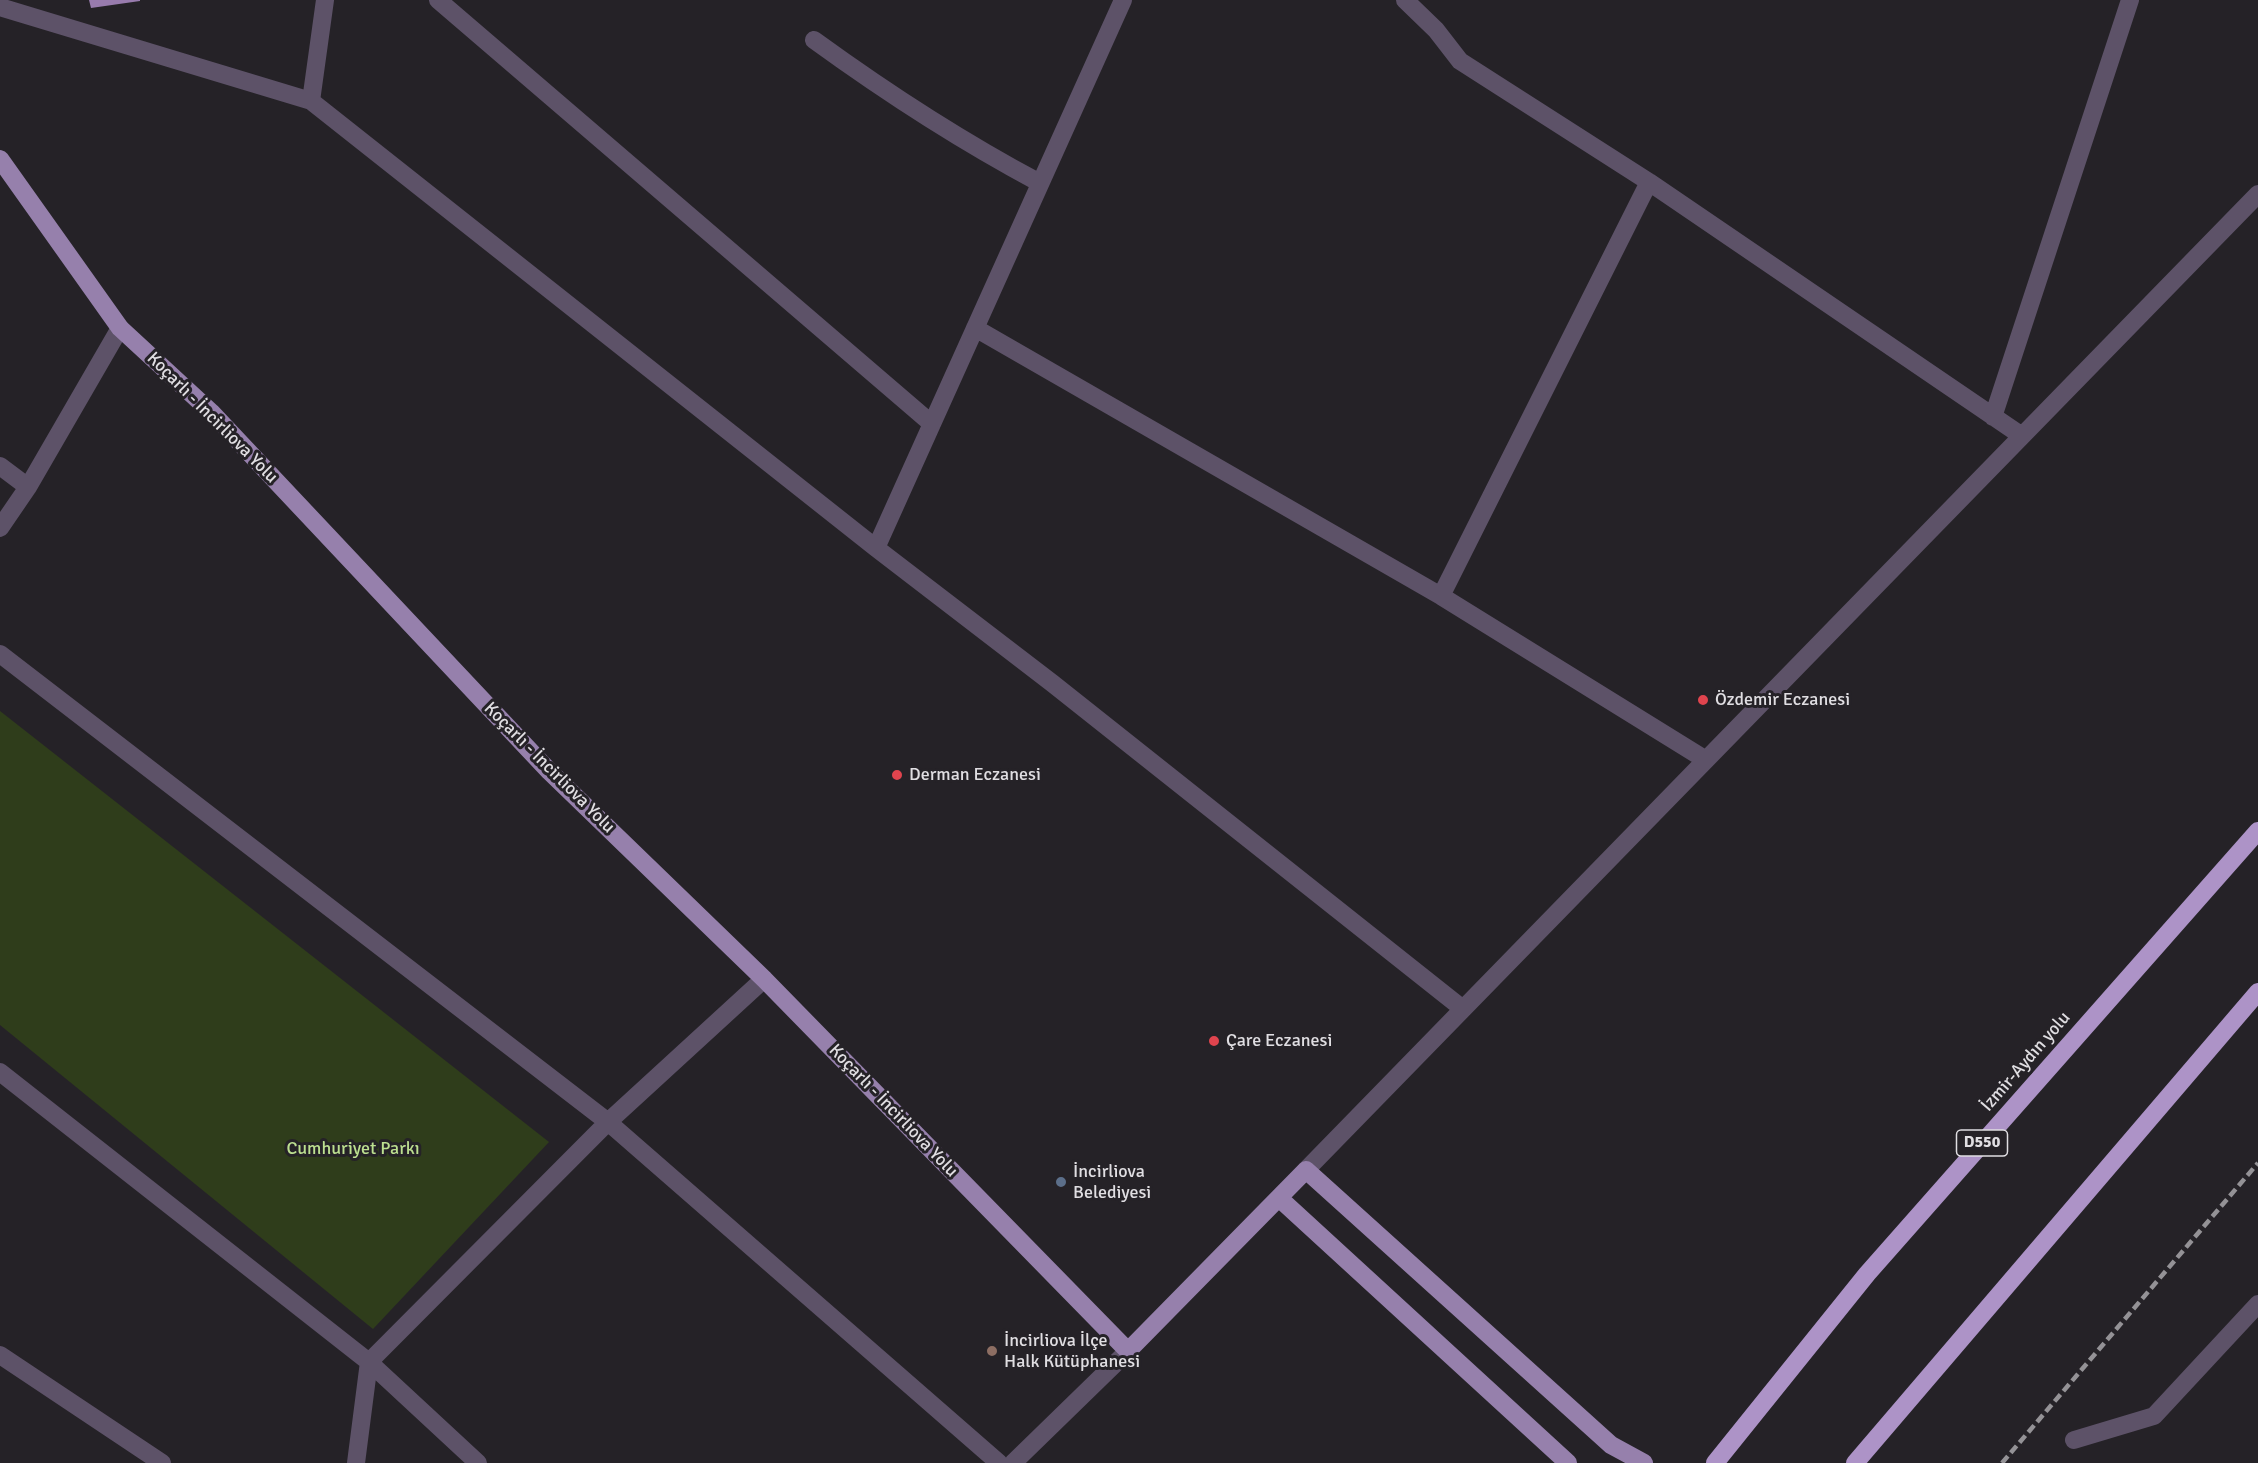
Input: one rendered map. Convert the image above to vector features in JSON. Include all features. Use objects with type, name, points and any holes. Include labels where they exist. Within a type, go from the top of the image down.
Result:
[{"type":"highway","name":"İzmir-Aydın yolu","points":[[1715,1463],[1867,1274],[2258,831]]},
{"type":"highway","points":[[1855,1463],[2258,992]]},
{"type":"main road","name":"Koçarlı - İncirliova Yolu","points":[[0,159],[120,328],[211,412],[549,771],[764,979],[1128,1351]]},
{"type":"main road","points":[[1128,1351],[1306,1170],[1611,1445],[1644,1463]]},
{"type":"main road","points":[[1279,1198],[1568,1463]]},
{"type":"street","points":[[311,101],[325,0]]},
{"type":"street","points":[[438,0],[932,423]]},
{"type":"street","points":[[876,548],[1123,0]]},
{"type":"street","points":[[1405,0],[1430,24],[1460,62],[1649,182],[2022,436]]},
{"type":"street","points":[[1993,417],[2130,0]]},
{"type":"street","points":[[0,7],[311,101],[876,548],[1062,690],[1463,1010]]},
{"type":"street","points":[[814,40],[881,89],[951,133],[1041,183]]},
{"type":"street","points":[[1441,596],[1649,182]]},
{"type":"street","points":[[1306,1170],[2258,194]]},
{"type":"street","points":[[0,528],[27,487],[120,328]]},
{"type":"street","points":[[975,328],[1441,596],[1706,760]]},
{"type":"street","points":[[0,466],[27,487]]},
{"type":"street","points":[[0,654],[608,1122],[999,1463]]},
{"type":"street","points":[[356,1463],[369,1362],[608,1122],[764,979]]},
{"type":"street","points":[[0,1072],[369,1362],[478,1463]]},
{"type":"street","points":[[2074,1440],[2154,1416],[2258,1304]]},
{"type":"street","points":[[1013,1463],[1128,1351]]},
{"type":"street","points":[[0,1354],[162,1463]]},
{"type":"green space","name":"Cumhuriyet Parkı","points":[[0,711],[549,1142],[373,1329],[0,1025]]},
{"type":"building","points":[[89,0],[140,0],[140,1],[91,8]]},
{"type":"railway","points":[[2002,1463],[2258,1163]]},
{"type":"place","name":"Özdemir Eczanesi","points":[[1703,700]]},
{"type":"place","name":"Derman Eczanesi","points":[[897,775]]},
{"type":"place","name":"Çare Eczanesi","points":[[1214,1041]]},
{"type":"place","name":"İncirliova Belediyesi","points":[[1061,1182]]},
{"type":"place","name":"İncirliova İlçe Halk Kütüphanesi","points":[[992,1351]]}]
